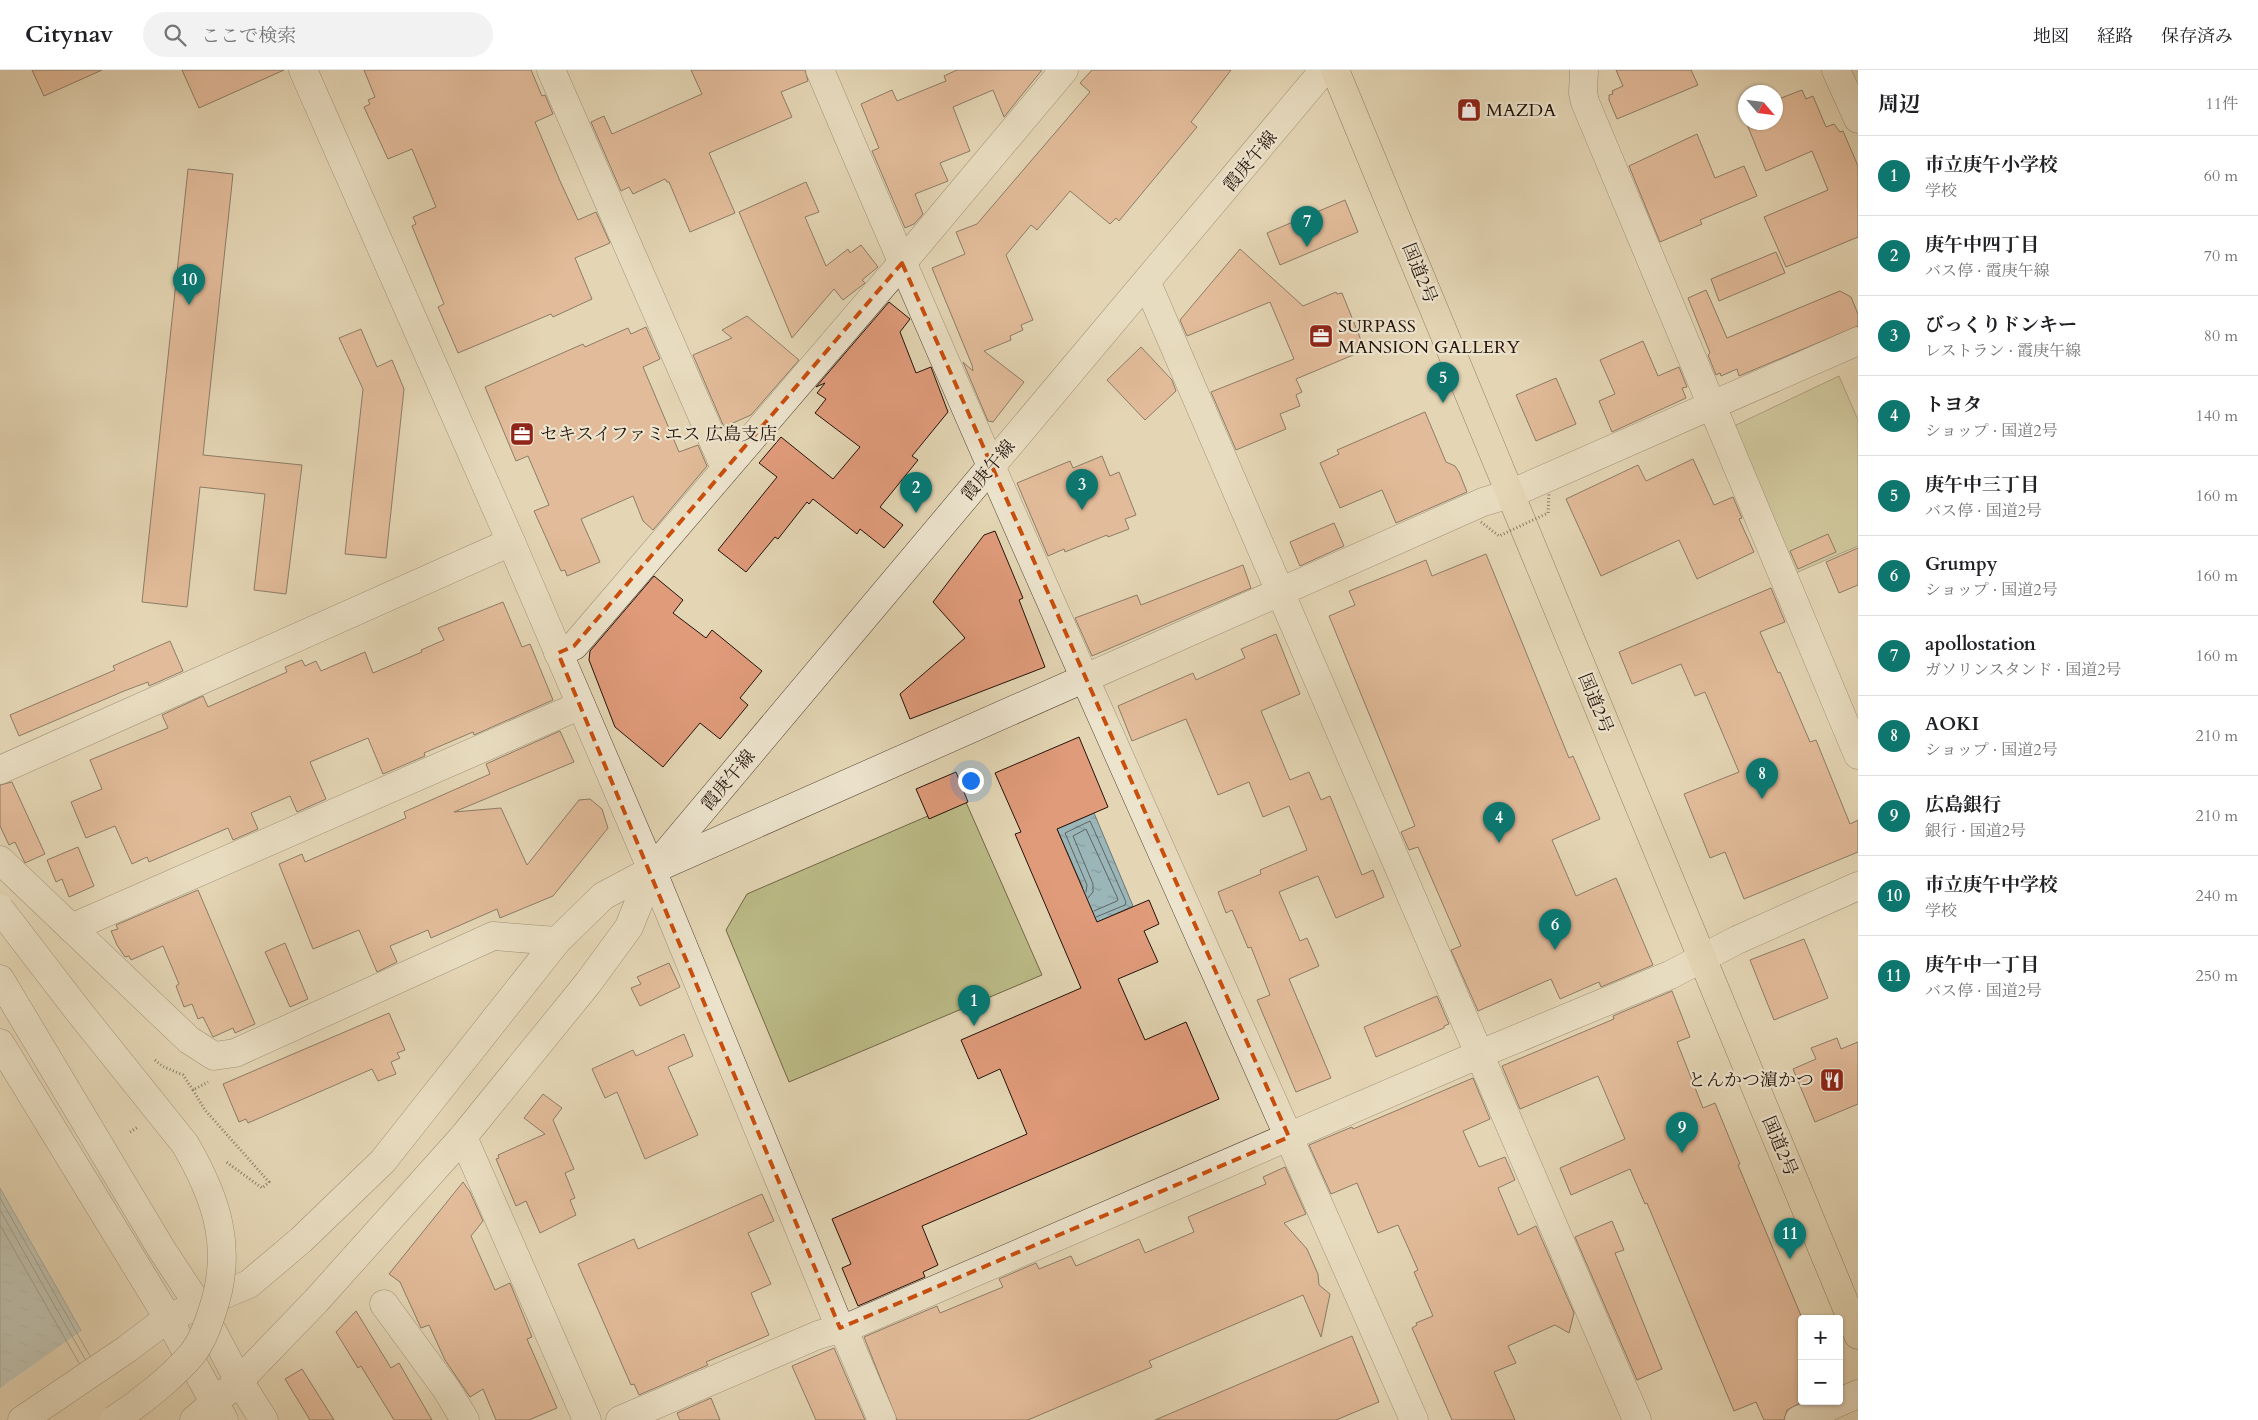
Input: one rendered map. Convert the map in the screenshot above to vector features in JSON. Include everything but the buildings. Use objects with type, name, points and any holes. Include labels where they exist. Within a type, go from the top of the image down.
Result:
[{"type":"highway","name":"国道2号","points":[[1336,70],[1858,1335]]},
{"type":"street","points":[[303,70],[511,542],[652,870],[840,1328],[848,1340],[882,1420]]},
{"type":"street","points":[[551,70],[725,468]]},
{"type":"street","points":[[820,70],[902,263],[1084,679],[1414,1420]]},
{"type":"street","name":"霞庚午線","points":[[652,870],[1324,70]]},
{"type":"street","points":[[1584,70],[1583,93],[1585,102],[1858,755]]},
{"type":"street","points":[[1836,70],[1858,119]]},
{"type":"street","points":[[558,653],[574,646],[902,263],[1058,73]]},
{"type":"street","points":[[1147,283],[1638,1420]]},
{"type":"street","points":[[22,1420],[127,1349],[168,1318],[249,1284],[301,1240],[383,1161],[557,941],[603,896],[652,870],[1281,591],[1483,502],[1510,494],[1858,341]]},
{"type":"street","points":[[0,770],[511,542]]},
{"type":"street","points":[[71,928],[581,705]]},
{"type":"street","points":[[0,860],[189,1040],[214,1056],[235,1053],[494,936],[557,941]]},
{"type":"street","points":[[194,1420],[219,1411],[239,1381],[316,1301],[463,1137],[588,983],[629,927],[652,870]]},
{"type":"street","points":[[620,1420],[818,1335],[853,1325],[1480,1054],[1670,975],[1702,958],[1858,886]]},
{"type":"street","points":[[0,909],[185,1144],[214,1200],[221,1234],[222,1266],[217,1299],[207,1327],[194,1352],[180,1367],[114,1420]]},
{"type":"street","points":[[0,979],[162,1250],[199,1306],[239,1381],[264,1420]]},
{"type":"street","points":[[0,1043],[168,1318],[219,1411]]},
{"type":"street","points":[[463,1137],[586,1420]]},
{"type":"street","points":[[384,1304],[447,1390],[465,1420]]},
{"type":"street","points":[[199,1306],[219,1411]]},
{"type":"street","points":[[1799,1420],[1858,1394]]},
{"type":"path","points":[[1481,522],[1499,536],[1548,513],[1549,493]]},
{"type":"highlighted area","points":[[902,263],[1289,1137],[840,1328],[558,653],[574,646]]},
{"type":"green space","points":[[1839,376],[1858,420],[1858,546],[1791,575],[1733,434],[1736,425]]},
{"type":"green space","points":[[965,800],[1042,975],[789,1082],[726,930],[747,894]]},
{"type":"water","points":[[1094,813],[1133,906],[1082,929],[1067,895],[1083,888],[1057,829]]},
{"type":"water","points":[[0,1188],[132,1420],[0,1420]]},
{"type":"pier","points":[[84,1329],[135,1420],[0,1420],[0,1388]]},
{"type":"place","name":"MAZDA","points":[[1469,110]]},
{"type":"place","name":"apollostation","points":[[1307,247]]},
{"type":"place","name":"市立庚午中学校","points":[[189,305]]},
{"type":"place","name":"SURPASS MANSION GALLERY","points":[[1321,336]]},
{"type":"place","name":"庚午中三丁目","points":[[1443,403]]},
{"type":"place","name":"セキスイファミエス 広島支店","points":[[522,434]]},
{"type":"place","name":"びっくりドンキー","points":[[1082,510]]},
{"type":"place","name":"庚午中四丁目","points":[[916,513]]},
{"type":"place","name":"AOKI","points":[[1762,799]]},
{"type":"place","name":"トヨタ","points":[[1499,843]]},
{"type":"place","name":"Grumpy","points":[[1555,950]]},
{"type":"place","name":"市立庚午小学校","points":[[974,1026]]},
{"type":"place","name":"とんかつ濵かつ","points":[[1832,1080]]},
{"type":"place","name":"広島銀行","points":[[1682,1153]]},
{"type":"place","name":"庚午中一丁目","points":[[1790,1259]]}]
